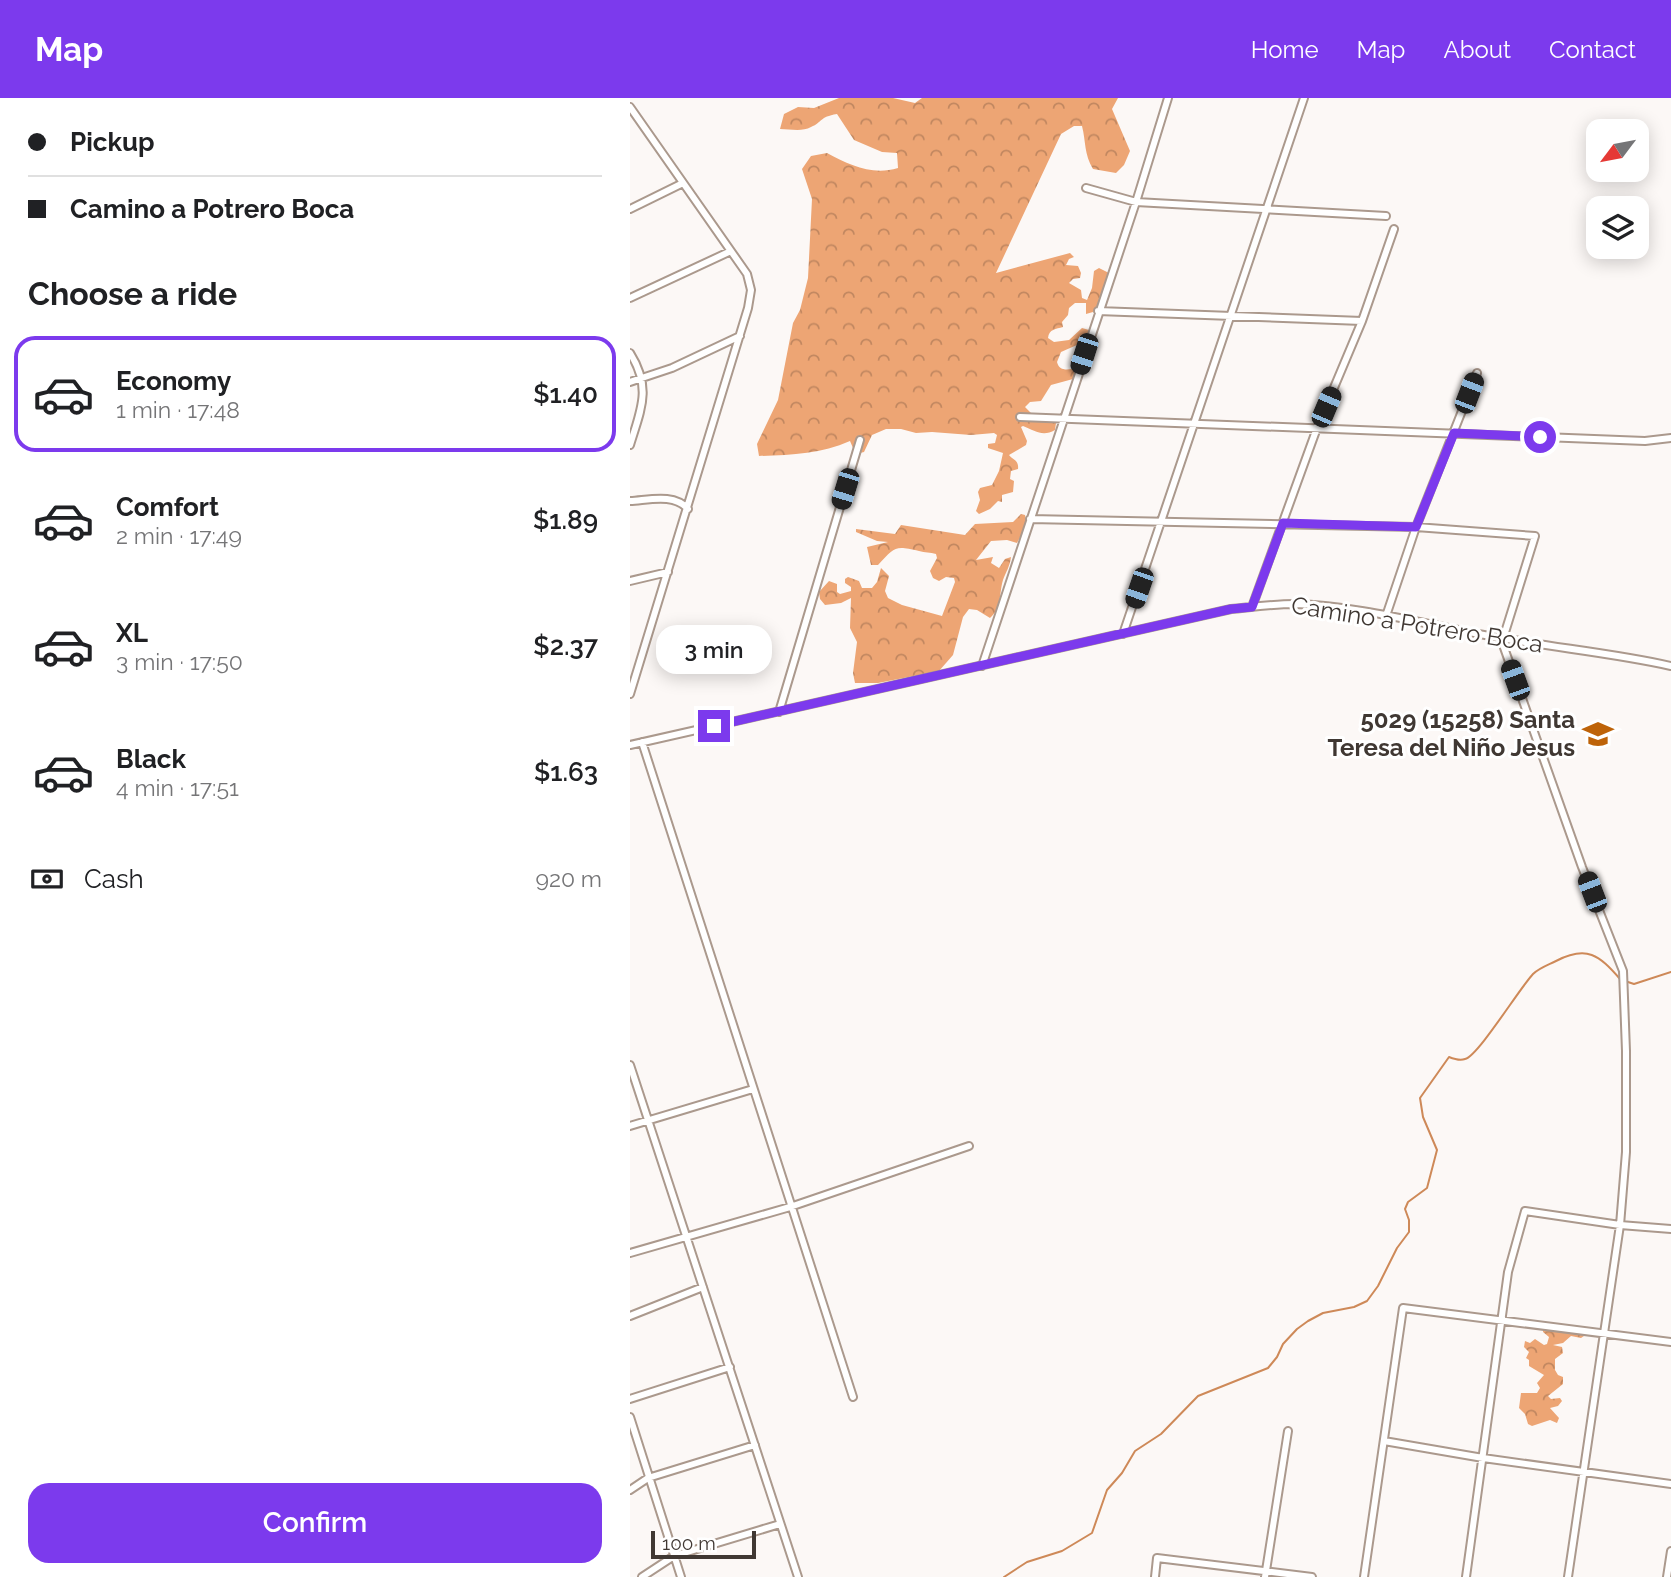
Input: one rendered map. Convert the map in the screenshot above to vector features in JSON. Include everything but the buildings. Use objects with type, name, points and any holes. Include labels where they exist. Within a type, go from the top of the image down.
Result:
[{"type":"street","points":[[982,666],[1168,98]]},
{"type":"street","points":[[1123,634],[1304,98]]},
{"type":"street","points":[[630,107],[747,274],[751,290],[740,336],[688,509],[634,669],[630,694]]},
{"type":"street","points":[[630,122],[638,118]]},
{"type":"street","points":[[630,209],[683,183]]},
{"type":"street","points":[[1086,188],[1136,202],[1386,216]]},
{"type":"street","points":[[1252,607],[1317,428],[1362,321],[1394,229]]},
{"type":"street","points":[[630,298],[731,251]]},
{"type":"street","points":[[1098,311],[1362,321]]},
{"type":"street","points":[[630,382],[672,368],[740,336]]},
{"type":"street","points":[[630,353],[639,367],[644,387],[643,401],[630,445]]},
{"type":"street","points":[[1386,616],[1416,527],[1476,373]]},
{"type":"street","points":[[1020,417],[1645,441],[1671,438]]},
{"type":"street","points":[[779,712],[860,440]]},
{"type":"street","points":[[630,501],[671,499],[681,501],[688,509]]},
{"type":"street","points":[[1030,519],[1416,527],[1535,536],[1503,638],[1504,650],[1578,855],[1620,961],[1623,983],[1626,1152],[1620,1225],[1568,1577]]},
{"type":"street","points":[[630,581],[668,572]]},
{"type":"street","name":"Camino a Potrero Boca","points":[[630,745],[1252,607],[1296,604],[1386,616],[1671,666]]},
{"type":"street","points":[[642,742],[853,1397]]},
{"type":"street","points":[[630,1065],[798,1577]]},
{"type":"street","points":[[630,1126],[753,1089]]},
{"type":"street","points":[[630,1253],[790,1207],[969,1146]]},
{"type":"street","points":[[1466,1577],[1508,1272],[1525,1211],[1620,1225],[1671,1228]]},
{"type":"street","points":[[630,1316],[703,1287]]},
{"type":"street","points":[[1364,1577],[1403,1308],[1671,1342]]},
{"type":"street","points":[[630,1399],[730,1367]]},
{"type":"street","points":[[630,1417],[681,1577]]},
{"type":"street","points":[[1266,1574],[1288,1431]]},
{"type":"street","points":[[1384,1441],[1671,1485]]},
{"type":"street","points":[[630,1490],[649,1478],[755,1445]]},
{"type":"street","points":[[642,1577],[674,1556],[780,1524]]},
{"type":"street","points":[[1667,1577],[1671,1551]]},
{"type":"street","points":[[1155,1577],[1157,1558],[1266,1574],[1312,1577]]},
{"type":"green space","points":[[839,98],[893,98],[915,103],[922,98],[1118,98],[1112,109],[1130,151],[1124,165],[1116,173],[1093,169],[1082,126],[1074,126],[1061,134],[996,273],[1070,253],[1074,257],[1069,259],[1066,265],[1078,266],[1081,273],[1080,278],[1069,283],[1081,290],[1082,298],[1087,300],[1094,271],[1099,268],[1109,273],[1101,300],[1093,312],[1086,314],[1086,303],[1075,303],[1069,308],[1068,315],[1062,322],[1063,327],[1053,330],[1049,335],[1048,338],[1054,342],[1069,340],[1082,328],[1089,330],[1086,341],[1061,352],[1057,362],[1061,368],[1075,372],[1073,379],[1051,385],[1041,401],[1030,402],[1025,407],[1037,419],[1056,423],[1055,430],[1043,433],[1021,427],[1026,445],[1009,455],[1018,466],[1018,469],[1011,471],[1013,492],[1002,495],[1002,502],[998,501],[979,514],[976,511],[980,500],[978,492],[980,488],[992,485],[1003,453],[988,448],[988,444],[995,443],[997,435],[994,433],[916,433],[886,429],[872,435],[864,452],[860,453],[853,448],[850,441],[817,451],[759,456],[757,444],[778,400],[793,323],[800,310],[808,278],[812,199],[802,169],[811,156],[827,153],[870,170],[898,168],[897,153],[882,152],[854,140],[837,114],[807,129],[780,129],[784,114],[798,107],[814,108]]},
{"type":"green space","points":[[1021,514],[1025,515],[1027,524],[1017,543],[1007,540],[991,541],[976,560],[993,557],[991,563],[999,568],[1005,559],[1011,557],[997,610],[990,618],[977,610],[969,609],[963,617],[953,655],[939,671],[878,683],[855,683],[853,673],[857,642],[850,628],[851,598],[841,603],[825,605],[819,592],[829,581],[837,584],[837,592],[840,594],[851,591],[851,587],[845,583],[848,577],[859,581],[862,588],[872,588],[881,568],[889,576],[885,591],[888,598],[902,605],[942,616],[955,582],[954,578],[946,577],[939,581],[933,578],[930,571],[937,558],[934,553],[900,548],[892,551],[878,565],[871,565],[867,547],[888,542],[877,541],[856,532],[856,529],[895,534],[901,525],[965,535],[975,524],[1013,522]]},
{"type":"green space","points":[[1543,1328],[1581,1332],[1584,1336],[1571,1336],[1563,1343],[1553,1345],[1562,1347],[1563,1353],[1555,1359],[1555,1370],[1563,1377],[1563,1384],[1548,1396],[1551,1399],[1560,1398],[1562,1401],[1558,1406],[1550,1408],[1559,1418],[1557,1423],[1550,1420],[1532,1426],[1519,1408],[1521,1393],[1537,1393],[1540,1388],[1537,1383],[1544,1375],[1529,1366],[1529,1360],[1526,1358],[1529,1352],[1524,1347],[1525,1341],[1530,1343],[1535,1339],[1547,1344],[1549,1337],[1543,1332]]},
{"type":"waterway","points":[[1004,1577],[1027,1562],[1062,1551],[1092,1533],[1107,1490],[1122,1473],[1135,1451],[1161,1434],[1198,1396],[1268,1368],[1283,1344],[1308,1321],[1323,1313],[1354,1307],[1367,1301],[1409,1232],[1405,1209],[1408,1202],[1427,1188],[1437,1150],[1423,1117],[1420,1098],[1449,1057],[1465,1059],[1479,1047],[1533,974],[1567,956],[1584,953],[1599,959],[1620,979]]},
{"type":"waterway","points":[[1625,981],[1634,984],[1671,972]]},
{"type":"place","name":"5029 (15258) Santa Teresa del Niño Jesus","points":[[1598,734]]},
{"type":"route","points":[[714,726],[1231,609],[1252,607],[1283,523],[1416,527],[1454,433],[1540,437]]}]
